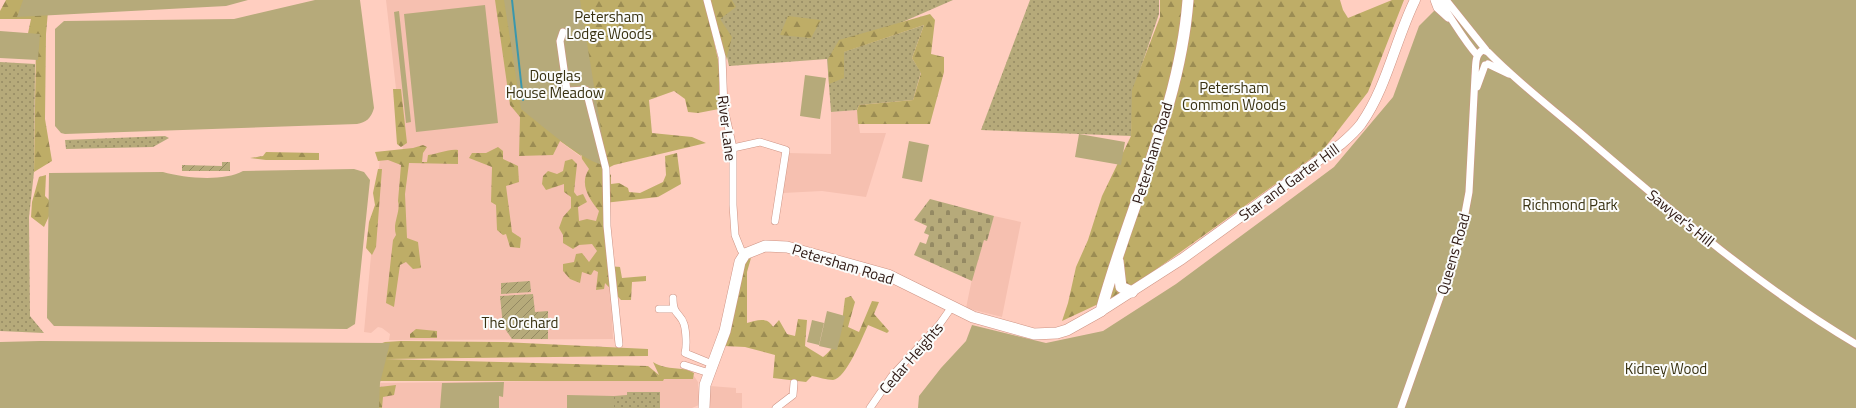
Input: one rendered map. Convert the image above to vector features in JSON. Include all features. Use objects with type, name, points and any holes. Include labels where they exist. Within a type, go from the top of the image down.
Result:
[{"type":"main road","name":"Petersham Road","points":[[745,254],[765,246],[787,248],[888,275],[952,308],[987,322],[1020,331],[1040,334],[1057,333],[1068,330],[1101,311],[1118,256],[1154,152],[1168,104],[1184,34],[1188,0]]},
{"type":"main road","name":"Star and Garter Hill","points":[[1101,311],[1182,260],[1341,144],[1356,130],[1377,94],[1388,71],[1404,23],[1415,0]]},
{"type":"main road","points":[[704,408],[705,389],[725,330],[740,262],[745,254]]},
{"type":"main road","name":"Petersham Road","points":[[1118,256],[1121,286],[1132,292]]},
{"type":"street","name":"River Lane","points":[[707,0],[722,57],[724,108],[733,148],[733,205],[735,235],[745,254]]},
{"type":"street","points":[[1434,0],[1436,8],[1454,22]]},
{"type":"street","points":[[1438,0],[1454,22],[1477,59],[1487,65],[1491,61],[1492,56],[1446,0]]},
{"type":"street","points":[[563,32],[560,41],[567,91],[586,90],[606,168],[606,226],[619,344]]},
{"type":"street","points":[[1477,59],[1480,51],[1486,50]]},
{"type":"street","name":"Sawyer's Hill","points":[[1492,56],[1714,246],[1778,292],[1856,344]]},
{"type":"street","name":"Queens Road","points":[[1401,408],[1460,240],[1469,192],[1477,59]]},
{"type":"street","name":"Queens Road","points":[[1475,93],[1487,65]]},
{"type":"street","name":"Sawyer's Hill","points":[[1487,65],[1518,78]]},
{"type":"street","points":[[733,148],[760,142],[786,150],[775,221]]},
{"type":"street","points":[[673,298],[673,309],[684,323],[685,352],[711,368]]},
{"type":"street","name":"Cedar Heights","points":[[870,408],[892,376],[939,325],[952,308]]},
{"type":"street","points":[[659,309],[673,309]]},
{"type":"street","points":[[684,365],[711,368]]},
{"type":"street","points":[[776,408],[793,395],[794,383]]},
{"type":"shaded area","points":[[386,0],[499,0],[516,108],[577,154],[605,171],[613,339],[389,340],[390,334],[382,328],[378,327],[371,333],[364,332],[380,157],[404,160]]},
{"type":"shaded area","points":[[857,110],[860,133],[886,133],[866,197],[822,191],[783,193],[788,153],[831,154],[831,112]]},
{"type":"shaded area","points":[[994,216],[1021,222],[1002,317],[966,308],[973,274],[984,240],[987,240]]},
{"type":"shaded area","points":[[690,375],[694,376],[698,382],[699,405],[692,408],[379,408],[380,383],[626,380]]},
{"type":"shaded area","points":[[710,386],[736,388],[736,393],[742,393],[742,408],[708,408]]},
{"type":"green space","points":[[6,0],[49,0],[46,34],[45,119],[52,161],[34,172],[36,42],[27,38],[31,19],[0,19],[0,11]]},
{"type":"green space","points":[[23,0],[248,0],[226,6],[17,17]]},
{"type":"green space","points":[[315,0],[360,0],[374,108],[370,117],[363,122],[357,124],[65,134],[61,133],[55,126],[55,29],[64,21],[234,19]]},
{"type":"green space","name":"Petersham Lodge Woods","points":[[495,0],[705,0],[719,64],[719,109],[698,113],[688,112],[685,99],[674,91],[649,100],[652,133],[692,137],[706,143],[614,165],[605,171],[611,175],[611,184],[619,183],[628,188],[629,192],[640,193],[663,182],[666,175],[665,156],[677,153],[681,184],[658,197],[604,203],[608,266],[620,267],[622,278],[646,276],[646,281],[632,282],[631,300],[621,300],[605,283],[604,289],[596,290],[598,272],[594,270],[591,275],[582,272],[580,283],[570,279],[563,271],[563,264],[574,262],[576,254],[582,253],[589,262],[597,251],[592,244],[579,245],[573,249],[563,243],[563,235],[559,228],[563,217],[571,208],[571,197],[564,192],[564,184],[546,190],[542,184],[543,176],[548,171],[557,174],[563,171],[565,161],[572,159],[577,164],[574,192],[577,196],[583,194],[587,202],[578,207],[579,221],[587,219],[596,221],[599,211],[586,191],[585,186],[586,175],[589,169],[582,159],[578,134],[581,156],[560,141],[553,155],[519,156],[520,117],[510,105]]},
{"type":"green space","name":"Douglas House Meadow","points":[[504,0],[580,0],[607,166],[597,163],[575,151],[521,109]]},
{"type":"green space","points":[[709,0],[732,0],[736,7],[720,19],[732,37],[725,64]]},
{"type":"green space","points":[[713,0],[953,0],[843,48],[843,52],[924,25],[912,58],[921,72],[913,100],[859,105],[857,110],[831,112],[827,59],[729,66],[719,19]]},
{"type":"green space","points":[[1030,0],[1159,0],[1159,14],[1134,88],[1131,136],[981,130]]},
{"type":"green space","name":"Petersham Common Woods","points":[[1160,0],[1340,0],[1343,10],[1348,18],[1392,0],[1404,0],[1368,92],[1323,150],[1126,291],[1062,321],[1068,303],[1076,267],[1088,240],[1102,196],[1131,136],[1132,90],[1160,17]]},
{"type":"green space","name":"Richmond Park","points":[[1445,0],[1856,0],[1856,408],[918,408],[919,396],[941,368],[966,341],[972,325],[1046,343],[1103,331],[1176,284],[1334,167],[1393,97],[1419,26]]},
{"type":"green space","points":[[485,5],[498,123],[416,132],[404,14]]},
{"type":"green space","points":[[399,11],[411,122],[406,123],[394,12]]},
{"type":"green space","points":[[930,14],[935,20],[931,54],[944,57],[944,72],[930,124],[858,124],[857,110],[859,105],[913,100],[921,73],[912,58],[924,25],[844,52],[844,78],[829,84],[828,59],[839,40]]},
{"type":"green space","points":[[788,16],[821,20],[811,38],[780,35]]},
{"type":"green space","points":[[0,31],[40,34],[38,60],[0,58]]},
{"type":"green space","points":[[0,62],[35,64],[34,172],[29,217],[30,316],[44,333],[0,331]]},
{"type":"green space","points":[[805,75],[826,78],[820,119],[800,116]]},
{"type":"green space","points":[[393,89],[401,89],[407,143],[401,147],[397,144]]},
{"type":"green space","points":[[1079,134],[1125,142],[1121,165],[1075,157]]},
{"type":"green space","points":[[165,136],[169,138],[153,147],[66,149],[65,140]]},
{"type":"green space","points":[[909,141],[929,145],[922,182],[902,178]]},
{"type":"green space","points":[[423,145],[427,147],[423,153],[422,162],[427,162],[428,155],[450,150],[458,150],[458,164],[409,163],[405,194],[407,238],[418,242],[421,268],[413,269],[406,262],[400,265],[394,307],[386,303],[393,240],[396,235],[395,226],[399,205],[401,165],[388,160],[378,161],[375,152],[413,148]]},
{"type":"green space","points":[[498,147],[503,151],[503,159],[518,166],[519,182],[506,186],[512,232],[521,238],[520,248],[510,247],[506,234],[503,235],[497,230],[496,205],[491,202],[492,167],[469,158],[472,153],[486,153]]},
{"type":"green space","points":[[266,152],[319,153],[319,160],[266,160],[250,158],[263,156]]},
{"type":"green space","points":[[222,162],[230,162],[230,171],[182,171],[182,165],[222,166]]},
{"type":"green space","points":[[354,169],[364,172],[370,180],[355,324],[347,329],[54,326],[47,318],[49,173],[163,172],[182,176],[214,178],[225,177],[243,171]]},
{"type":"green space","points":[[378,169],[382,169],[376,247],[372,255],[366,248],[369,222],[375,205],[373,193]]},
{"type":"green space","points":[[46,175],[45,196],[50,201],[50,214],[44,227],[31,217],[32,202],[39,177]]},
{"type":"green space","points":[[930,199],[994,216],[987,241],[984,240],[972,281],[914,255],[920,242],[926,244],[929,235],[924,233],[927,226],[914,220]]},
{"type":"green space","points":[[751,258],[747,272],[747,323],[765,320],[768,321],[773,327],[779,320],[787,334],[795,336],[798,319],[807,320],[805,346],[823,357],[838,338],[842,323],[845,298],[851,296],[855,302],[848,327],[859,332],[872,301],[879,302],[874,314],[889,331],[887,333],[868,325],[848,365],[838,378],[833,380],[812,376],[806,382],[773,378],[775,355],[745,347],[724,346],[746,260]]},
{"type":"green space","points":[[530,281],[531,292],[501,294],[501,283]]},
{"type":"green space","name":"The Orchard","points":[[533,294],[535,312],[548,311],[548,339],[512,339],[503,326],[500,296]]},
{"type":"green space","points":[[827,311],[845,316],[837,350],[819,346]]},
{"type":"green space","points":[[812,320],[824,323],[819,345],[807,342]]},
{"type":"green space","points":[[416,329],[437,331],[437,338],[410,338],[410,334]]},
{"type":"green space","points":[[0,342],[390,343],[380,383],[379,408],[0,408]]},
{"type":"green space","points":[[385,342],[503,342],[648,349],[648,356],[385,359],[648,366],[659,375],[653,362],[664,367],[684,369],[694,373],[693,379],[664,379],[663,381],[375,381],[374,346]]},
{"type":"green space","points":[[504,382],[503,397],[499,396],[499,408],[440,408],[442,383]]},
{"type":"green space","points":[[396,385],[394,395],[383,397],[382,408],[366,408],[371,388]]},
{"type":"green space","points":[[627,392],[660,392],[660,408],[614,408],[614,396],[627,395]]},
{"type":"green space","points":[[567,395],[614,396],[614,408],[567,408]]},
{"type":"waterway","points":[[512,0],[523,100]]},
{"type":"park label","name":"Kidney Wood","points":[[1666,368]]}]
